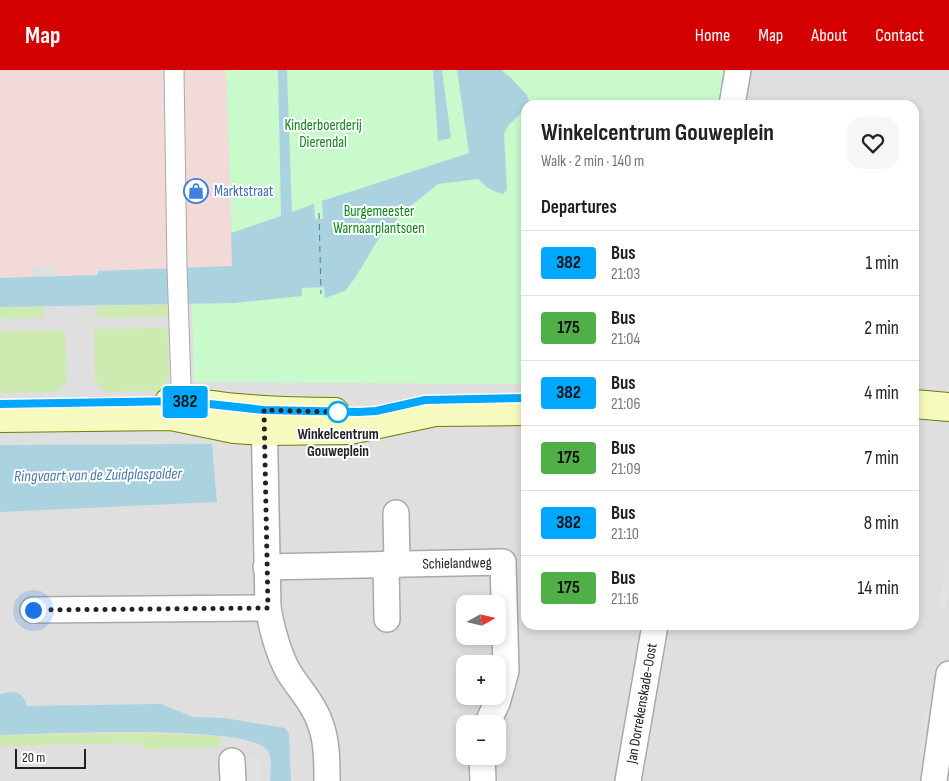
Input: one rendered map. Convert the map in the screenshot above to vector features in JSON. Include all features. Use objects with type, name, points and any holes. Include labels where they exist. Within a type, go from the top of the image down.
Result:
[{"type":"main road","points":[[0,418],[156,415],[181,398]]},
{"type":"main road","points":[[0,404],[181,398],[264,421],[350,430],[435,412],[521,411]]},
{"type":"main road","points":[[264,421],[376,411],[425,400],[521,398]]},
{"type":"main road","points":[[919,404],[949,407]]},
{"type":"street","points":[[174,70],[181,398]]},
{"type":"street","points":[[733,100],[738,70]]},
{"type":"street","points":[[264,421],[268,608],[273,634],[279,651],[288,670],[306,695],[320,720],[326,752],[327,781]]},
{"type":"street","points":[[387,619],[396,513]]},
{"type":"street","name":"Schielandweg","points":[[266,567],[503,562],[506,671],[497,703],[491,715]]},
{"type":"street","points":[[33,610],[268,608]]},
{"type":"street","name":"Jan Dorrekenskade-Oost","points":[[628,781],[654,630]]},
{"type":"street","points":[[934,781],[949,674]]},
{"type":"street","points":[[482,765],[483,781]]},
{"type":"shaded area","points":[[0,70],[949,70],[949,781],[0,781]]},
{"type":"shaded area","points":[[0,70],[226,70],[233,266],[97,270],[97,275],[57,276],[56,267],[33,267],[32,277],[0,278]]},
{"type":"shaded area","points":[[945,561],[949,561],[949,581],[945,609],[939,608]]},
{"type":"shaded area","points":[[925,714],[931,714],[926,753],[920,753]]},
{"type":"shaded area","points":[[242,758],[259,758],[260,781],[243,781]]},
{"type":"green space","name":"Burgemeester Warnaarplantsoen","points":[[226,70],[738,70],[733,100],[521,100],[521,384],[194,382],[192,304],[195,304],[233,266]]},
{"type":"green space","points":[[167,304],[168,317],[97,318],[97,306]]},
{"type":"green space","points":[[43,306],[43,318],[0,319],[0,307]]},
{"type":"green space","points":[[167,328],[169,377],[160,391],[104,392],[95,379],[94,329]]},
{"type":"green space","points":[[65,330],[67,380],[57,392],[0,393],[0,331]]},
{"type":"green space","points":[[145,733],[221,736],[221,747],[144,749],[140,743],[0,746],[0,735]]},
{"type":"water","points":[[278,70],[287,70],[292,212],[314,204],[315,219],[323,219],[322,201],[469,153],[457,70],[501,70],[527,95],[529,100],[521,100],[521,113],[508,126],[504,134],[507,190],[503,194],[496,192],[478,179],[438,184],[407,209],[379,238],[345,291],[325,298],[324,287],[302,288],[302,296],[234,303],[0,307],[0,278],[98,275],[98,271],[232,266],[231,233],[281,216]]},
{"type":"water","points":[[433,70],[442,70],[451,138],[438,141]]},
{"type":"water","name":"Ringvaart van de Zuidplaspolder","points":[[212,444],[217,502],[0,512],[0,445]]},
{"type":"water","points":[[11,692],[20,694],[27,706],[161,704],[193,717],[225,718],[285,728],[289,734],[291,781],[270,781],[271,759],[265,748],[247,741],[218,736],[139,732],[0,735],[0,694]]},
{"type":"ferry route","points":[[319,213],[321,294]]},
{"type":"bus line","name":"382","points":[[0,404],[182,401],[264,410],[359,412],[376,411],[425,400],[521,398]]},
{"type":"place","name":"Marktstraat","points":[[196,191]]},
{"type":"place","name":"Winkelcentrum Gouweplein","points":[[338,412]]},
{"type":"route","points":[[33,610],[268,608],[264,410],[338,412]]},
{"type":"park label","name":"Kinderboerderij Dierendal","points":[[323,134]]}]
